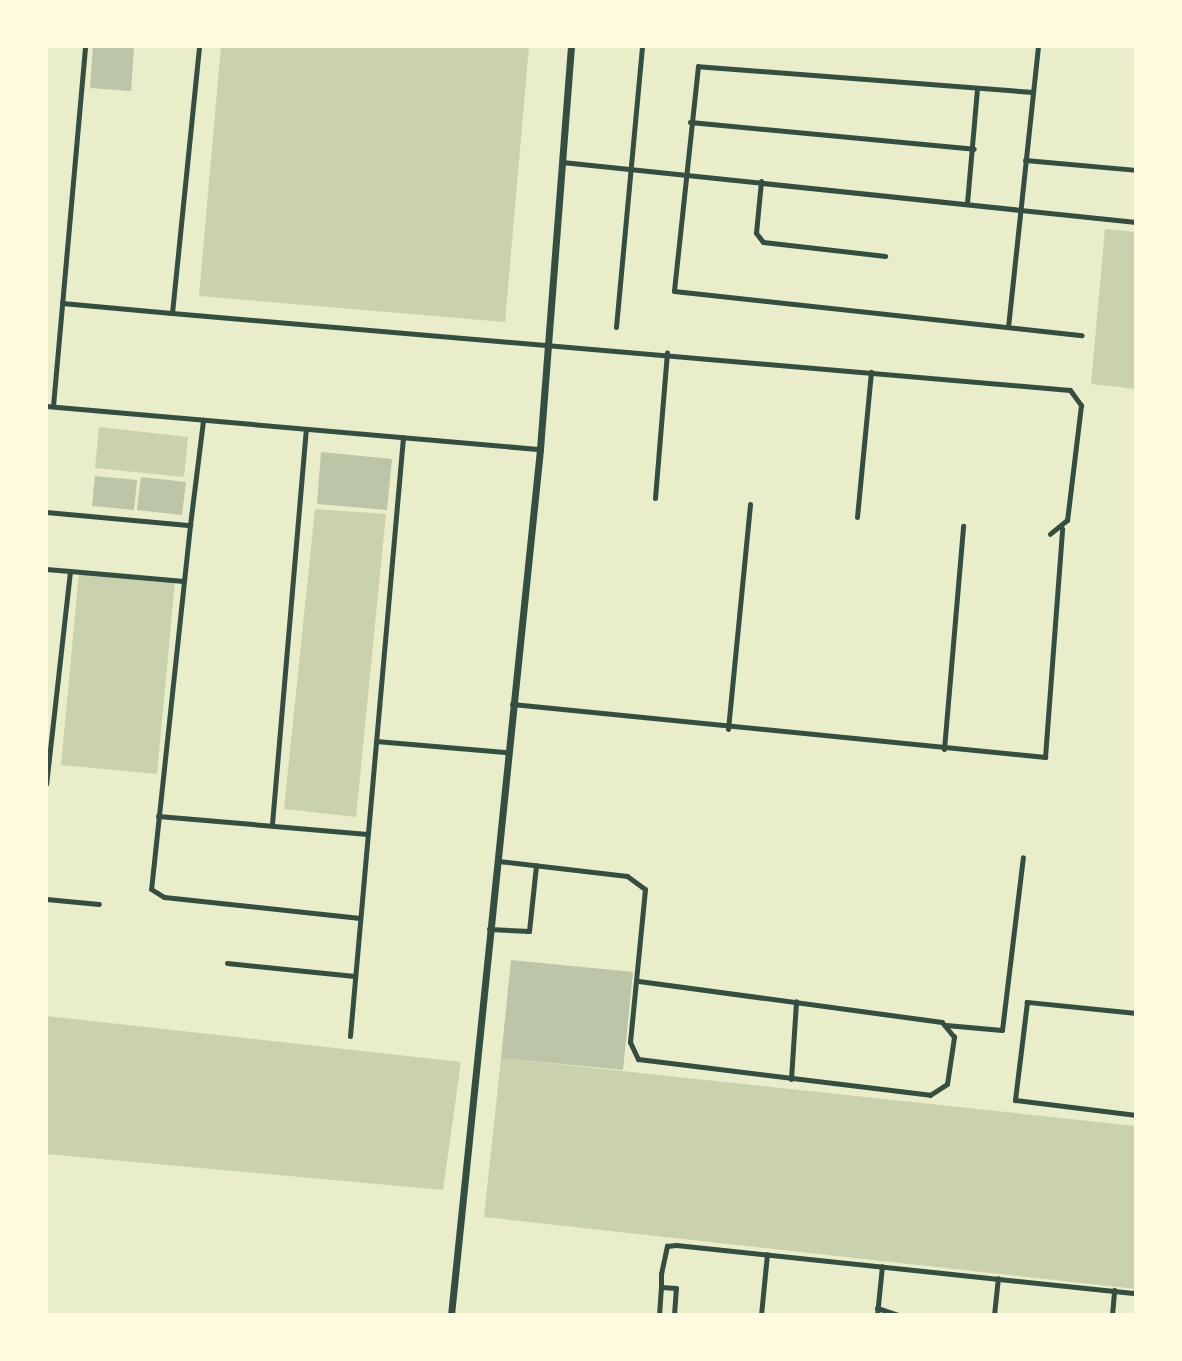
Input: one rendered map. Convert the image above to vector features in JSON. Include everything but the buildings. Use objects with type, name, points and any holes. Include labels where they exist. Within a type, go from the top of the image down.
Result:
[{"type":"street","points":[[85,46],[50,406],[540,449]]},
{"type":"street","points":[[172,313],[199,46]]},
{"type":"street","points":[[451,1315],[505,752],[540,449],[571,46]]},
{"type":"street","points":[[616,327],[642,46]]},
{"type":"street","points":[[1008,327],[1038,46]]},
{"type":"street","points":[[1033,92],[705,63],[695,72],[674,291],[1082,335]]},
{"type":"street","points":[[967,203],[977,88]]},
{"type":"street","points":[[690,122],[974,149]]},
{"type":"street","points":[[1025,160],[1136,170]]},
{"type":"street","points":[[562,162],[1136,222]]},
{"type":"street","points":[[761,181],[756,233],[763,242],[885,256]]},
{"type":"street","points":[[62,303],[667,352],[1078,395],[1062,529],[1045,757],[728,729],[511,704]]},
{"type":"street","points":[[655,498],[667,352]]},
{"type":"street","points":[[857,517],[871,372]]},
{"type":"street","points":[[203,419],[149,881],[156,894],[360,918]]},
{"type":"street","points":[[272,824],[306,429]]},
{"type":"street","points":[[350,1036],[403,437]]},
{"type":"street","points":[[728,729],[750,504]]},
{"type":"street","points":[[46,512],[190,525]]},
{"type":"street","points":[[944,749],[963,526]]},
{"type":"street","points":[[1050,534],[1062,529]]},
{"type":"street","points":[[46,569],[184,581]]},
{"type":"street","points":[[46,784],[49,727],[70,571]]},
{"type":"street","points":[[376,741],[505,752]]},
{"type":"street","points":[[158,816],[367,834]]},
{"type":"street","points":[[637,981],[796,1001],[946,1025],[1002,1030],[1023,857]]},
{"type":"street","points":[[494,861],[638,880],[648,902],[630,1042],[638,1059],[937,1094],[947,1084],[954,1043],[946,1025]]},
{"type":"street","points":[[488,929],[529,931],[536,865]]},
{"type":"street","points":[[46,899],[99,904]]},
{"type":"street","points":[[227,963],[354,976]]},
{"type":"street","points":[[791,1079],[796,1001]]},
{"type":"street","points":[[1136,1013],[1027,1002],[1015,1100],[1136,1115]]},
{"type":"street","points":[[659,1315],[667,1246],[1136,1293]]},
{"type":"street","points":[[761,1315],[767,1254]]},
{"type":"street","points":[[882,1266],[877,1312],[898,1315]]},
{"type":"street","points":[[994,1315],[998,1278]]},
{"type":"street","points":[[661,1287],[676,1288],[674,1315]]},
{"type":"street","points":[[1112,1315],[1114,1290]]},
{"type":"green space","points":[[221,46],[529,46],[505,322],[199,296]]},
{"type":"green space","points":[[1105,229],[1136,232],[1136,389],[1091,384]]},
{"type":"green space","points":[[99,427],[188,437],[184,477],[95,468]]},
{"type":"green space","points":[[315,509],[386,514],[356,817],[284,809]]},
{"type":"green space","points":[[79,573],[175,581],[157,774],[61,765]]},
{"type":"green space","points":[[46,1016],[461,1062],[443,1190],[46,1154]]},
{"type":"green space","points":[[501,1058],[1136,1126],[1136,1289],[484,1217]]}]
